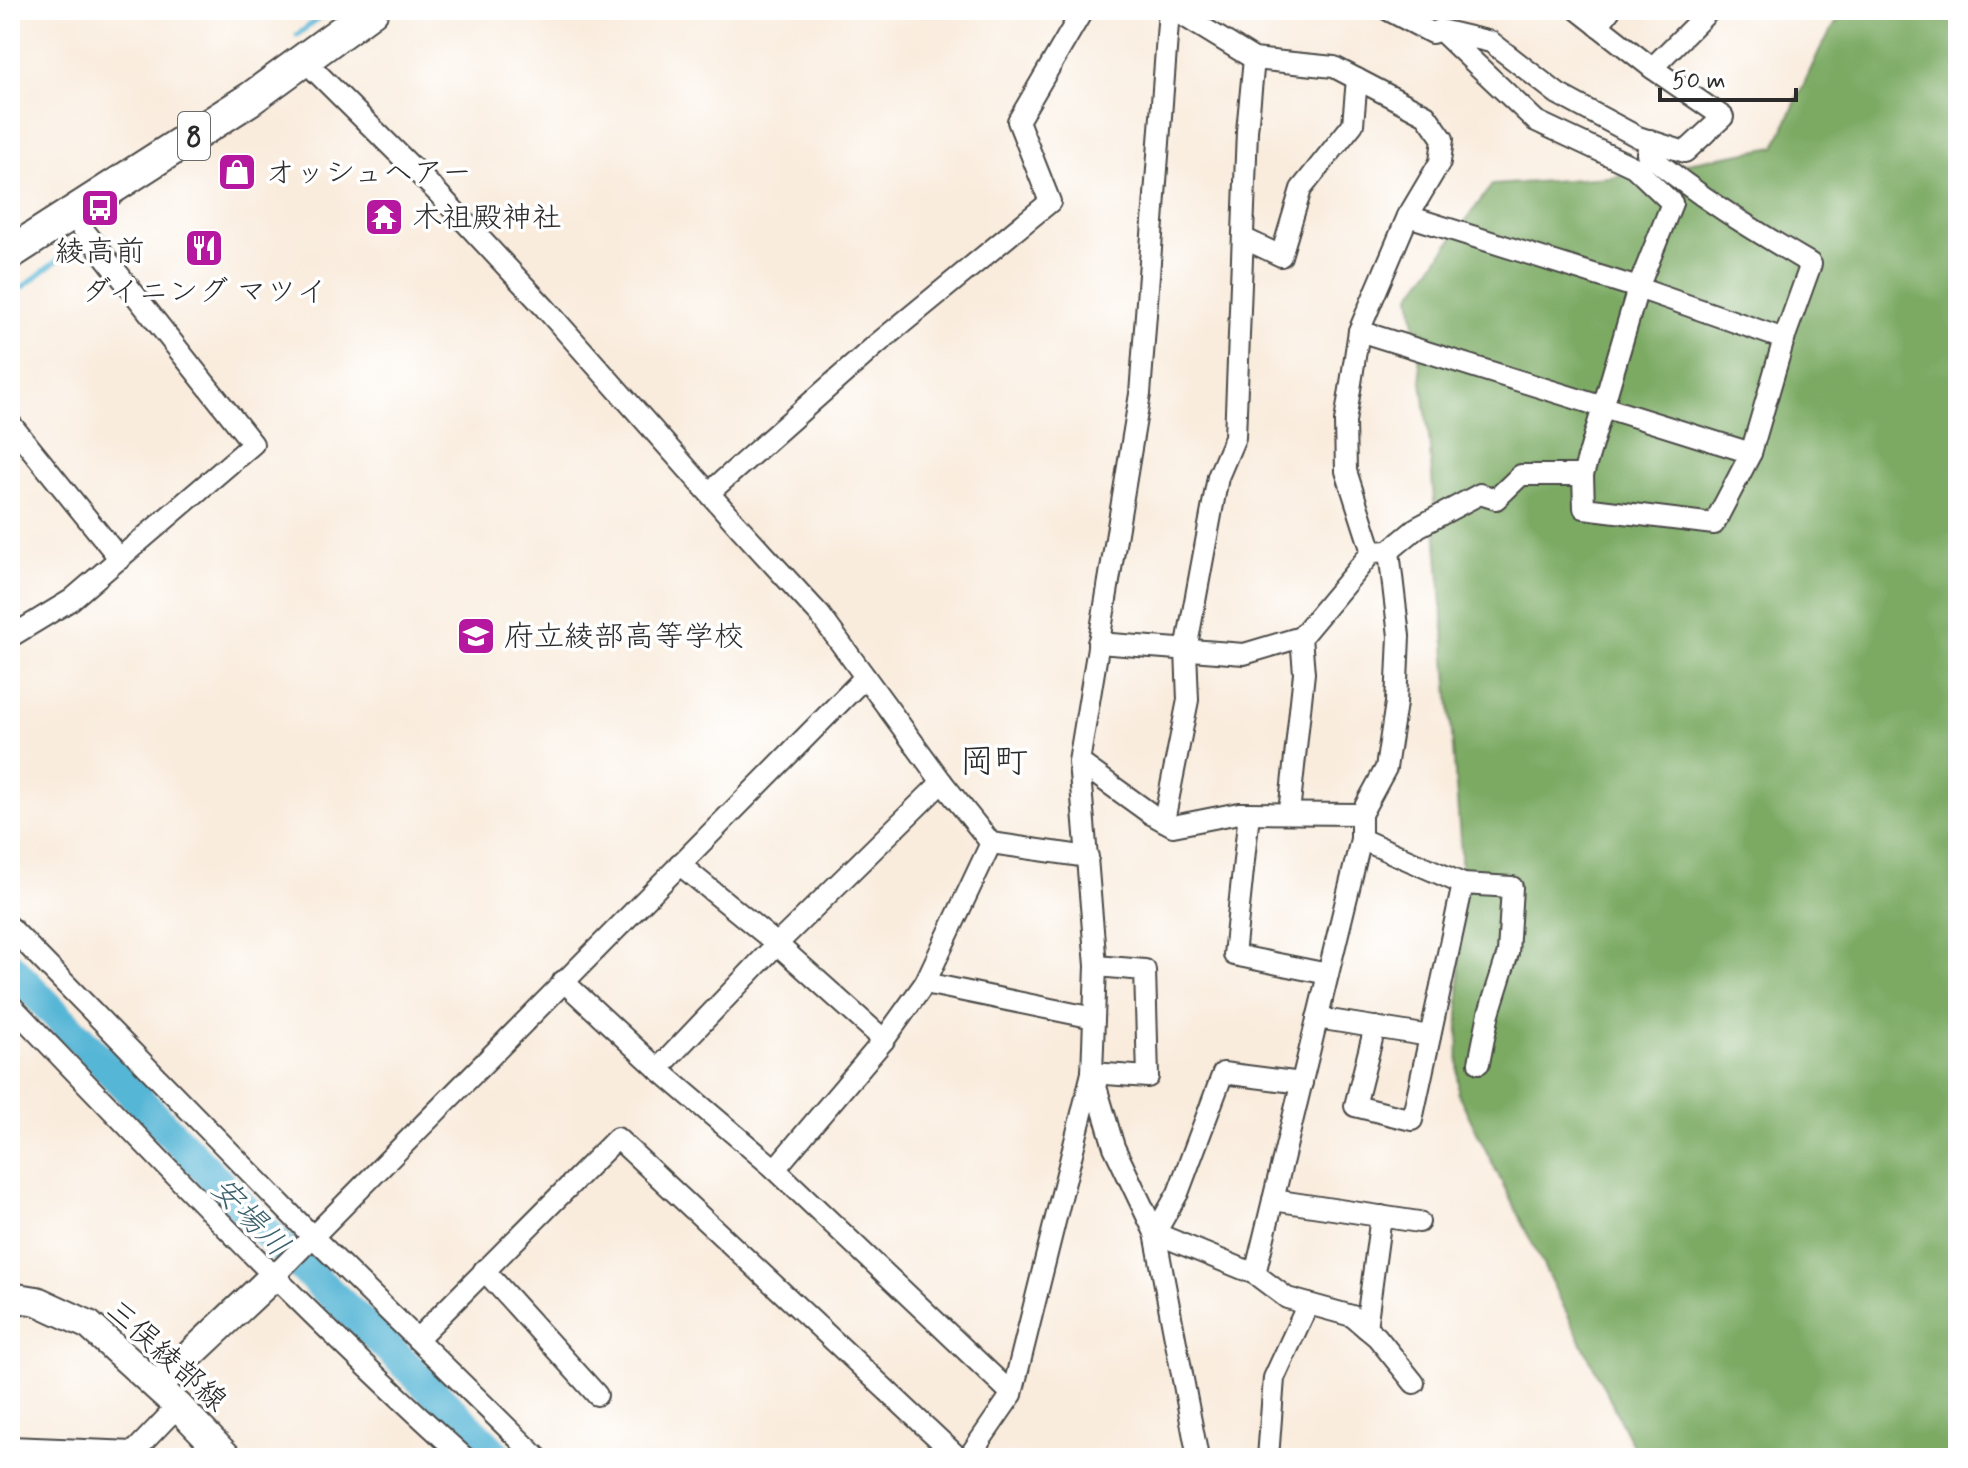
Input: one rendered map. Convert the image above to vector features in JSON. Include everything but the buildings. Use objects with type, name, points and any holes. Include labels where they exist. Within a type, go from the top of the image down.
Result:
[{"type":"main road","name":"8","points":[[10,253],[250,99],[370,11]]},
{"type":"main road","points":[[157,1386],[275,1275]]},
{"type":"main road","name":"三俣綾部線","points":[[10,1297],[37,1301],[89,1325],[178,1406],[228,1458]]},
{"type":"street","points":[[710,492],[877,344],[1050,202],[1018,121],[1083,10]]},
{"type":"street","points":[[968,1458],[1012,1394],[1092,1073],[1096,966],[1079,762],[1140,394],[1172,10],[1254,59],[1334,67],[1426,115],[1443,139],[1440,162],[1408,216],[1359,331],[1345,422],[1346,471],[1381,551],[1399,636],[1396,703],[1386,768],[1361,814],[1361,839],[1255,1274]]},
{"type":"street","points":[[1397,12],[1432,33],[1440,30],[1491,42],[1558,94],[1638,137],[1685,152],[1723,117],[1652,68],[1604,18],[1578,10]]},
{"type":"street","points":[[1652,68],[1710,10]]},
{"type":"street","points":[[1440,30],[1536,121],[1634,167],[1672,203],[1638,288],[1583,475],[1584,508],[1714,524],[1751,453],[1784,339],[1811,264],[1684,184],[1647,153],[1650,140]]},
{"type":"street","points":[[303,59],[436,191],[545,308],[820,615],[942,782],[991,843],[1088,857]]},
{"type":"street","points":[[1164,821],[1188,700],[1186,650],[1218,477],[1235,437],[1247,131],[1254,59]]},
{"type":"street","points":[[1243,238],[1281,256],[1301,189],[1353,124],[1357,79]]},
{"type":"street","points":[[10,637],[71,600],[253,444],[71,214]]},
{"type":"street","points":[[1408,216],[1638,288],[1784,339]]},
{"type":"street","points":[[1359,331],[1751,453]]},
{"type":"street","points":[[10,423],[120,559]]},
{"type":"street","points":[[1098,643],[1244,654],[1301,637],[1381,551],[1418,527],[1480,494],[1496,499],[1521,475],[1583,475]]},
{"type":"street","points":[[1289,813],[1304,673],[1301,637]]},
{"type":"street","points":[[275,1275],[865,677]]},
{"type":"street","points":[[1079,762],[1173,826],[1249,813],[1361,814]]},
{"type":"street","points":[[658,1069],[777,944],[942,782]]},
{"type":"street","points":[[1249,813],[1234,955],[1328,974]]},
{"type":"street","points":[[1361,839],[1463,884],[1512,887],[1508,953],[1489,1013],[1479,1063]]},
{"type":"street","points":[[775,1169],[884,1040],[925,983],[991,843]]},
{"type":"street","points":[[679,864],[777,944],[884,1040]]},
{"type":"street","points":[[1375,1027],[1355,1106],[1412,1120],[1463,884]]},
{"type":"street","points":[[10,927],[310,1241],[417,1339],[538,1458]]},
{"type":"street","points":[[1092,1073],[1148,1077],[1145,970],[1096,966]]},
{"type":"street","points":[[563,981],[658,1069],[775,1169],[1012,1394]]},
{"type":"street","points":[[925,983],[1094,1018]]},
{"type":"street","points":[[10,1004],[195,1198],[384,1385],[465,1458]]},
{"type":"street","points":[[1317,1018],[1430,1036]]},
{"type":"street","points":[[1092,1073],[1114,1147],[1155,1233],[1198,1458]]},
{"type":"street","points":[[1155,1233],[1178,1193],[1223,1073],[1302,1083]]},
{"type":"street","points":[[417,1339],[617,1138],[959,1458]]},
{"type":"street","points":[[1273,1200],[1419,1222]]},
{"type":"street","points":[[1366,1328],[1381,1216]]},
{"type":"street","points":[[1155,1233],[1255,1274],[1287,1298],[1352,1316],[1377,1337],[1414,1383]]},
{"type":"street","points":[[484,1270],[597,1395]]},
{"type":"street","points":[[1268,1458],[1274,1378],[1308,1304]]},
{"type":"street","points":[[10,1447],[136,1455],[178,1406]]},
{"type":"green space","points":[[1844,10],[1958,10],[1958,1458],[1639,1458],[1458,1094],[1461,852],[1429,437],[1411,295],[1492,185],[1610,177],[1775,147],[1820,49]]},
{"type":"waterway","points":[[297,35],[329,10]]},
{"type":"waterway","points":[[10,297],[76,246]]},
{"type":"waterway","name":"安場川","points":[[10,967],[275,1241],[499,1458]]},
{"type":"place","name":"オッシュヘアー","points":[[237,172]]},
{"type":"place","name":"綾高前","points":[[100,208]]},
{"type":"place","name":"木祖殿神社","points":[[384,217]]},
{"type":"place","name":"ダイニング マツイ","points":[[204,248]]},
{"type":"place","name":"府立綾部高等学校","points":[[476,636]]},
{"type":"district","name":"岡町","points":[[994,760]]}]
